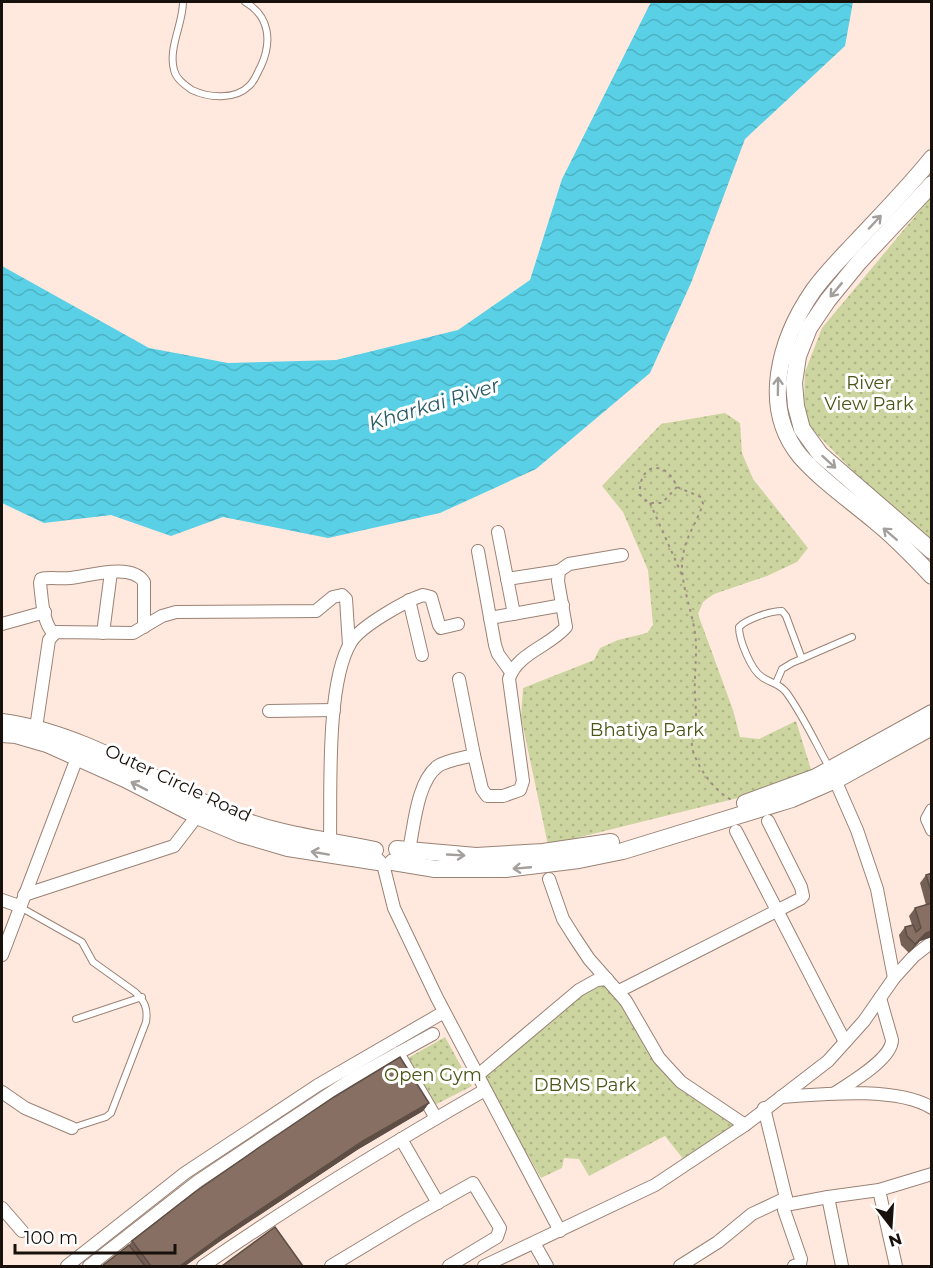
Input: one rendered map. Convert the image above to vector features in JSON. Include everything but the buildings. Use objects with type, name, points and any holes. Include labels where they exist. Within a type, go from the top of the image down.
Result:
[{"type":"main road","points":[[932,158],[813,290],[796,320],[785,348],[777,379],[778,411],[787,437],[801,456],[822,478],[905,547],[932,576]]},
{"type":"main road","points":[[932,184],[853,270],[808,328],[798,356],[794,383],[796,406],[802,429],[820,454],[932,551]]},
{"type":"main road","points":[[389,856],[435,869],[470,870],[530,867],[632,849],[792,799],[932,713]]},
{"type":"main road","name":"Outer Circle Road","points":[[2,722],[36,728],[80,751],[125,779],[197,816],[240,834],[288,848],[389,856]]},
{"type":"main road","points":[[389,856],[476,856],[543,852],[653,832],[739,806],[816,777],[833,775],[932,727]]},
{"type":"main road","name":"Outer Circle Road","points":[[2,734],[16,735],[80,751],[235,817],[262,826],[330,840],[389,856]]},
{"type":"street","points":[[498,532],[514,614]]},
{"type":"street","points":[[478,550],[498,654],[511,672]]},
{"type":"street","points":[[507,579],[559,571],[569,564],[622,555]]},
{"type":"street","points":[[459,679],[482,789],[487,796],[503,796],[520,790],[523,781],[508,679],[511,672],[526,658],[566,627],[558,581],[559,571]]},
{"type":"street","points":[[103,633],[111,572]]},
{"type":"street","points":[[54,634],[48,627],[41,579],[71,578],[111,572],[134,573],[143,578],[145,585],[144,627]]},
{"type":"street","points":[[36,728],[49,640],[54,634],[133,633],[162,616],[176,612],[316,611],[333,597],[342,595],[346,599],[350,645]]},
{"type":"street","points":[[330,840],[334,710],[341,668],[350,645],[360,631],[409,600],[427,595],[434,603],[441,628],[458,624]]},
{"type":"street","points":[[409,600],[422,655]]},
{"type":"street","points":[[490,618],[563,605]]},
{"type":"street","points":[[2,624],[45,612]]},
{"type":"street","points":[[269,711],[334,710]]},
{"type":"street","points":[[2,955],[80,751]]},
{"type":"street","points":[[474,755],[440,764],[432,771],[389,856],[394,908],[444,1012],[560,1231]]},
{"type":"street","points":[[833,775],[874,880],[894,978]]},
{"type":"street","points":[[932,810],[927,819],[932,830]]},
{"type":"street","points":[[2,900],[21,901],[174,846],[197,816]]},
{"type":"street","points":[[619,991],[800,899],[803,891],[768,821]]},
{"type":"street","points":[[736,831],[845,1042]]},
{"type":"street","points":[[549,879],[563,919],[590,959],[619,991],[659,1058],[681,1082],[745,1125]]},
{"type":"street","points":[[483,1266],[655,1185],[745,1125],[764,1108],[828,1061],[864,1021],[894,978],[914,956],[932,942]]},
{"type":"street","points":[[478,1075],[579,990],[597,980],[607,979]]},
{"type":"street","points":[[834,1094],[868,1070],[892,1045],[880,998]]},
{"type":"street","points":[[67,1266],[185,1173],[318,1085],[444,1012]]},
{"type":"street","points":[[89,1266],[198,1181],[353,1078],[433,1034]]},
{"type":"street","points":[[398,1053],[436,1118]]},
{"type":"street","points":[[203,1266],[401,1138],[485,1090]]},
{"type":"street","points":[[2,1092],[25,1108],[72,1128]]},
{"type":"street","points":[[780,1097],[871,1093],[897,1096],[924,1103],[932,1108]]},
{"type":"street","points":[[764,1108],[785,1204],[801,1260],[800,1264],[794,1266]]},
{"type":"street","points":[[401,1138],[438,1203]]},
{"type":"street","points":[[680,1266],[718,1242],[752,1214],[787,1202],[791,1204],[879,1190],[932,1174]]},
{"type":"street","points":[[331,1266],[473,1183],[500,1228],[497,1238],[449,1266]]},
{"type":"street","points":[[879,1190],[896,1266]]},
{"type":"street","points":[[828,1197],[842,1266]]},
{"type":"street","points":[[2,1208],[22,1232]]},
{"type":"street","points":[[534,1243],[547,1266]]},
{"type":"lane","points":[[183,2],[183,12],[174,48],[174,70],[178,79],[196,92],[224,96],[234,95],[249,86],[266,55],[267,28],[260,13],[245,2]]},
{"type":"lane","points":[[802,659],[782,611],[773,612],[741,625],[740,634],[753,668],[760,676],[776,683],[787,694],[833,775]]},
{"type":"lane","points":[[776,683],[782,669],[852,637]]},
{"type":"lane","points":[[21,901],[82,942],[93,962],[142,998],[146,1009],[146,1022],[115,1107],[106,1117],[72,1128]]},
{"type":"lane","points":[[76,1019],[142,998]]},
{"type":"path","points":[[683,577],[671,555],[649,502],[640,495],[639,482],[643,473],[653,468],[664,470],[672,476],[677,487],[701,497],[703,504],[687,537],[682,564],[696,648],[694,679],[696,713],[692,745],[701,767],[715,787],[723,796],[739,806]]},
{"type":"path","points":[[649,502],[662,503],[677,487]]},
{"type":"green space","name":"River View Park","points":[[931,197],[931,543],[853,471],[809,426],[804,399],[805,372],[822,328]]},
{"type":"green space","name":"Bhatiya Park","points":[[725,413],[740,423],[742,453],[753,479],[808,548],[797,562],[767,576],[714,594],[703,602],[698,614],[733,710],[740,737],[759,739],[796,721],[814,779],[548,845],[521,717],[523,688],[594,660],[600,648],[618,640],[647,633],[653,625],[648,570],[623,512],[602,486],[661,424]]},
{"type":"green space","name":"DBMS Park","points":[[593,982],[606,985],[620,999],[665,1073],[739,1125],[684,1160],[665,1136],[589,1176],[579,1159],[564,1158],[562,1168],[541,1178],[482,1075]]},
{"type":"green space","name":"Open Gym","points":[[445,1037],[472,1086],[423,1111],[394,1066]]},
{"type":"water","name":"Kharkai River","points":[[651,2],[853,2],[845,46],[745,139],[691,283],[650,373],[536,469],[440,513],[328,538],[223,517],[171,536],[111,515],[44,523],[2,503],[2,266],[149,348],[228,363],[336,360],[458,330],[530,280],[562,179]]}]
